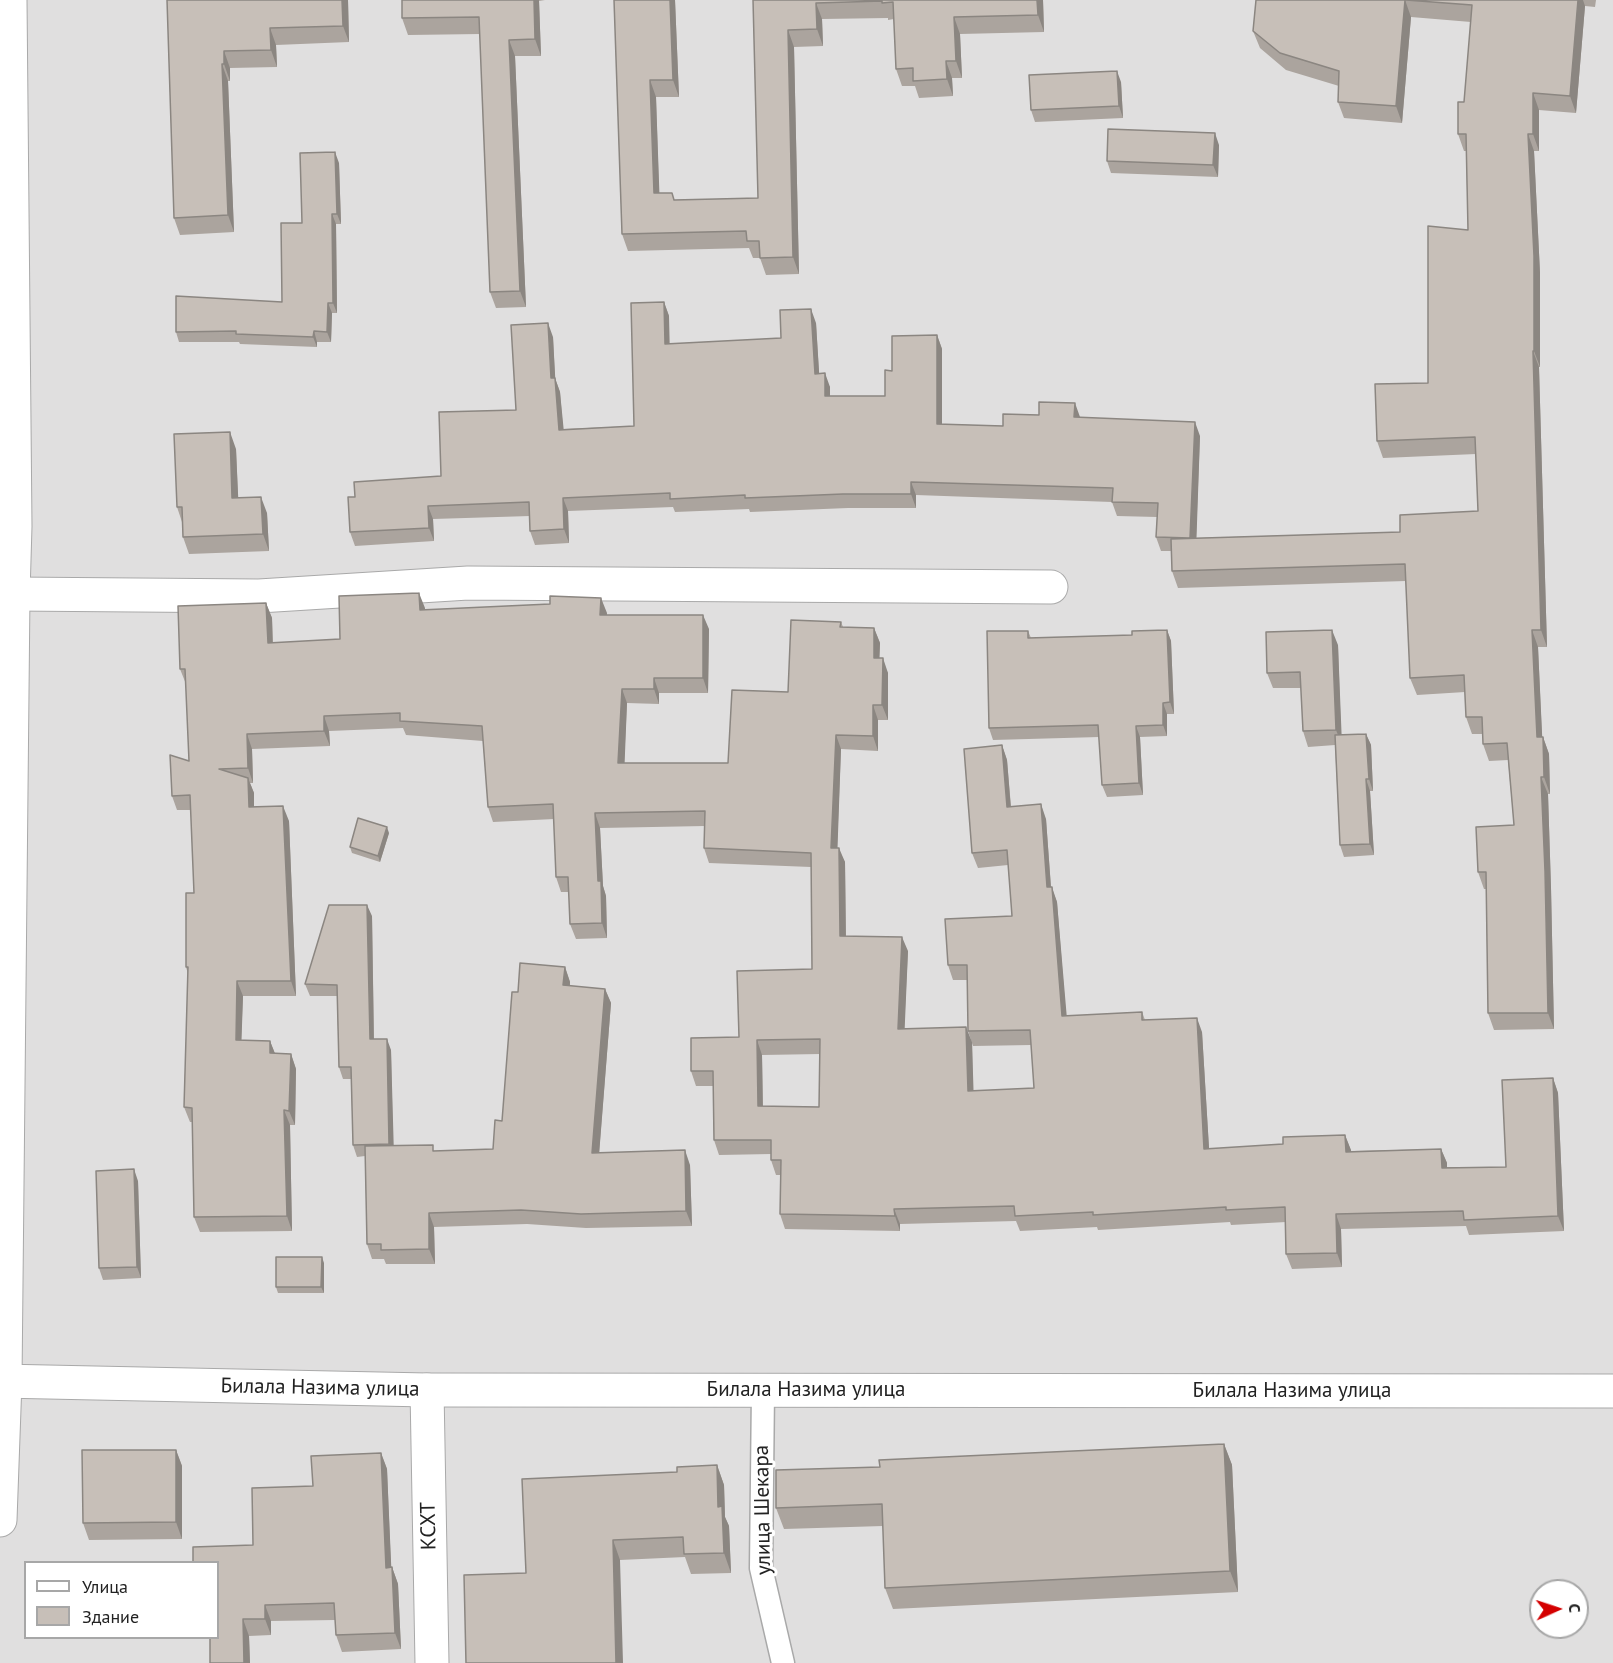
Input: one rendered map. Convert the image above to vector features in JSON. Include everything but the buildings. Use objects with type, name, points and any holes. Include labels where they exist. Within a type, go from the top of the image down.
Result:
[{"type":"street","points":[[0,1520],[13,594],[8,526],[10,0]]},
{"type":"street","points":[[13,594],[259,596],[468,583],[1051,587]]},
{"type":"street","name":"Билала Назима улица","points":[[2,1381],[427,1390],[1613,1391]]},
{"type":"street","name":"КСХТ","points":[[427,1390],[432,1663]]},
{"type":"lane","name":"улица Шекара","points":[[763,1390],[761,1568],[783,1663]]},
{"type":"shaded area","points":[[0,0],[1613,0],[1613,1663],[0,1663]]}]
